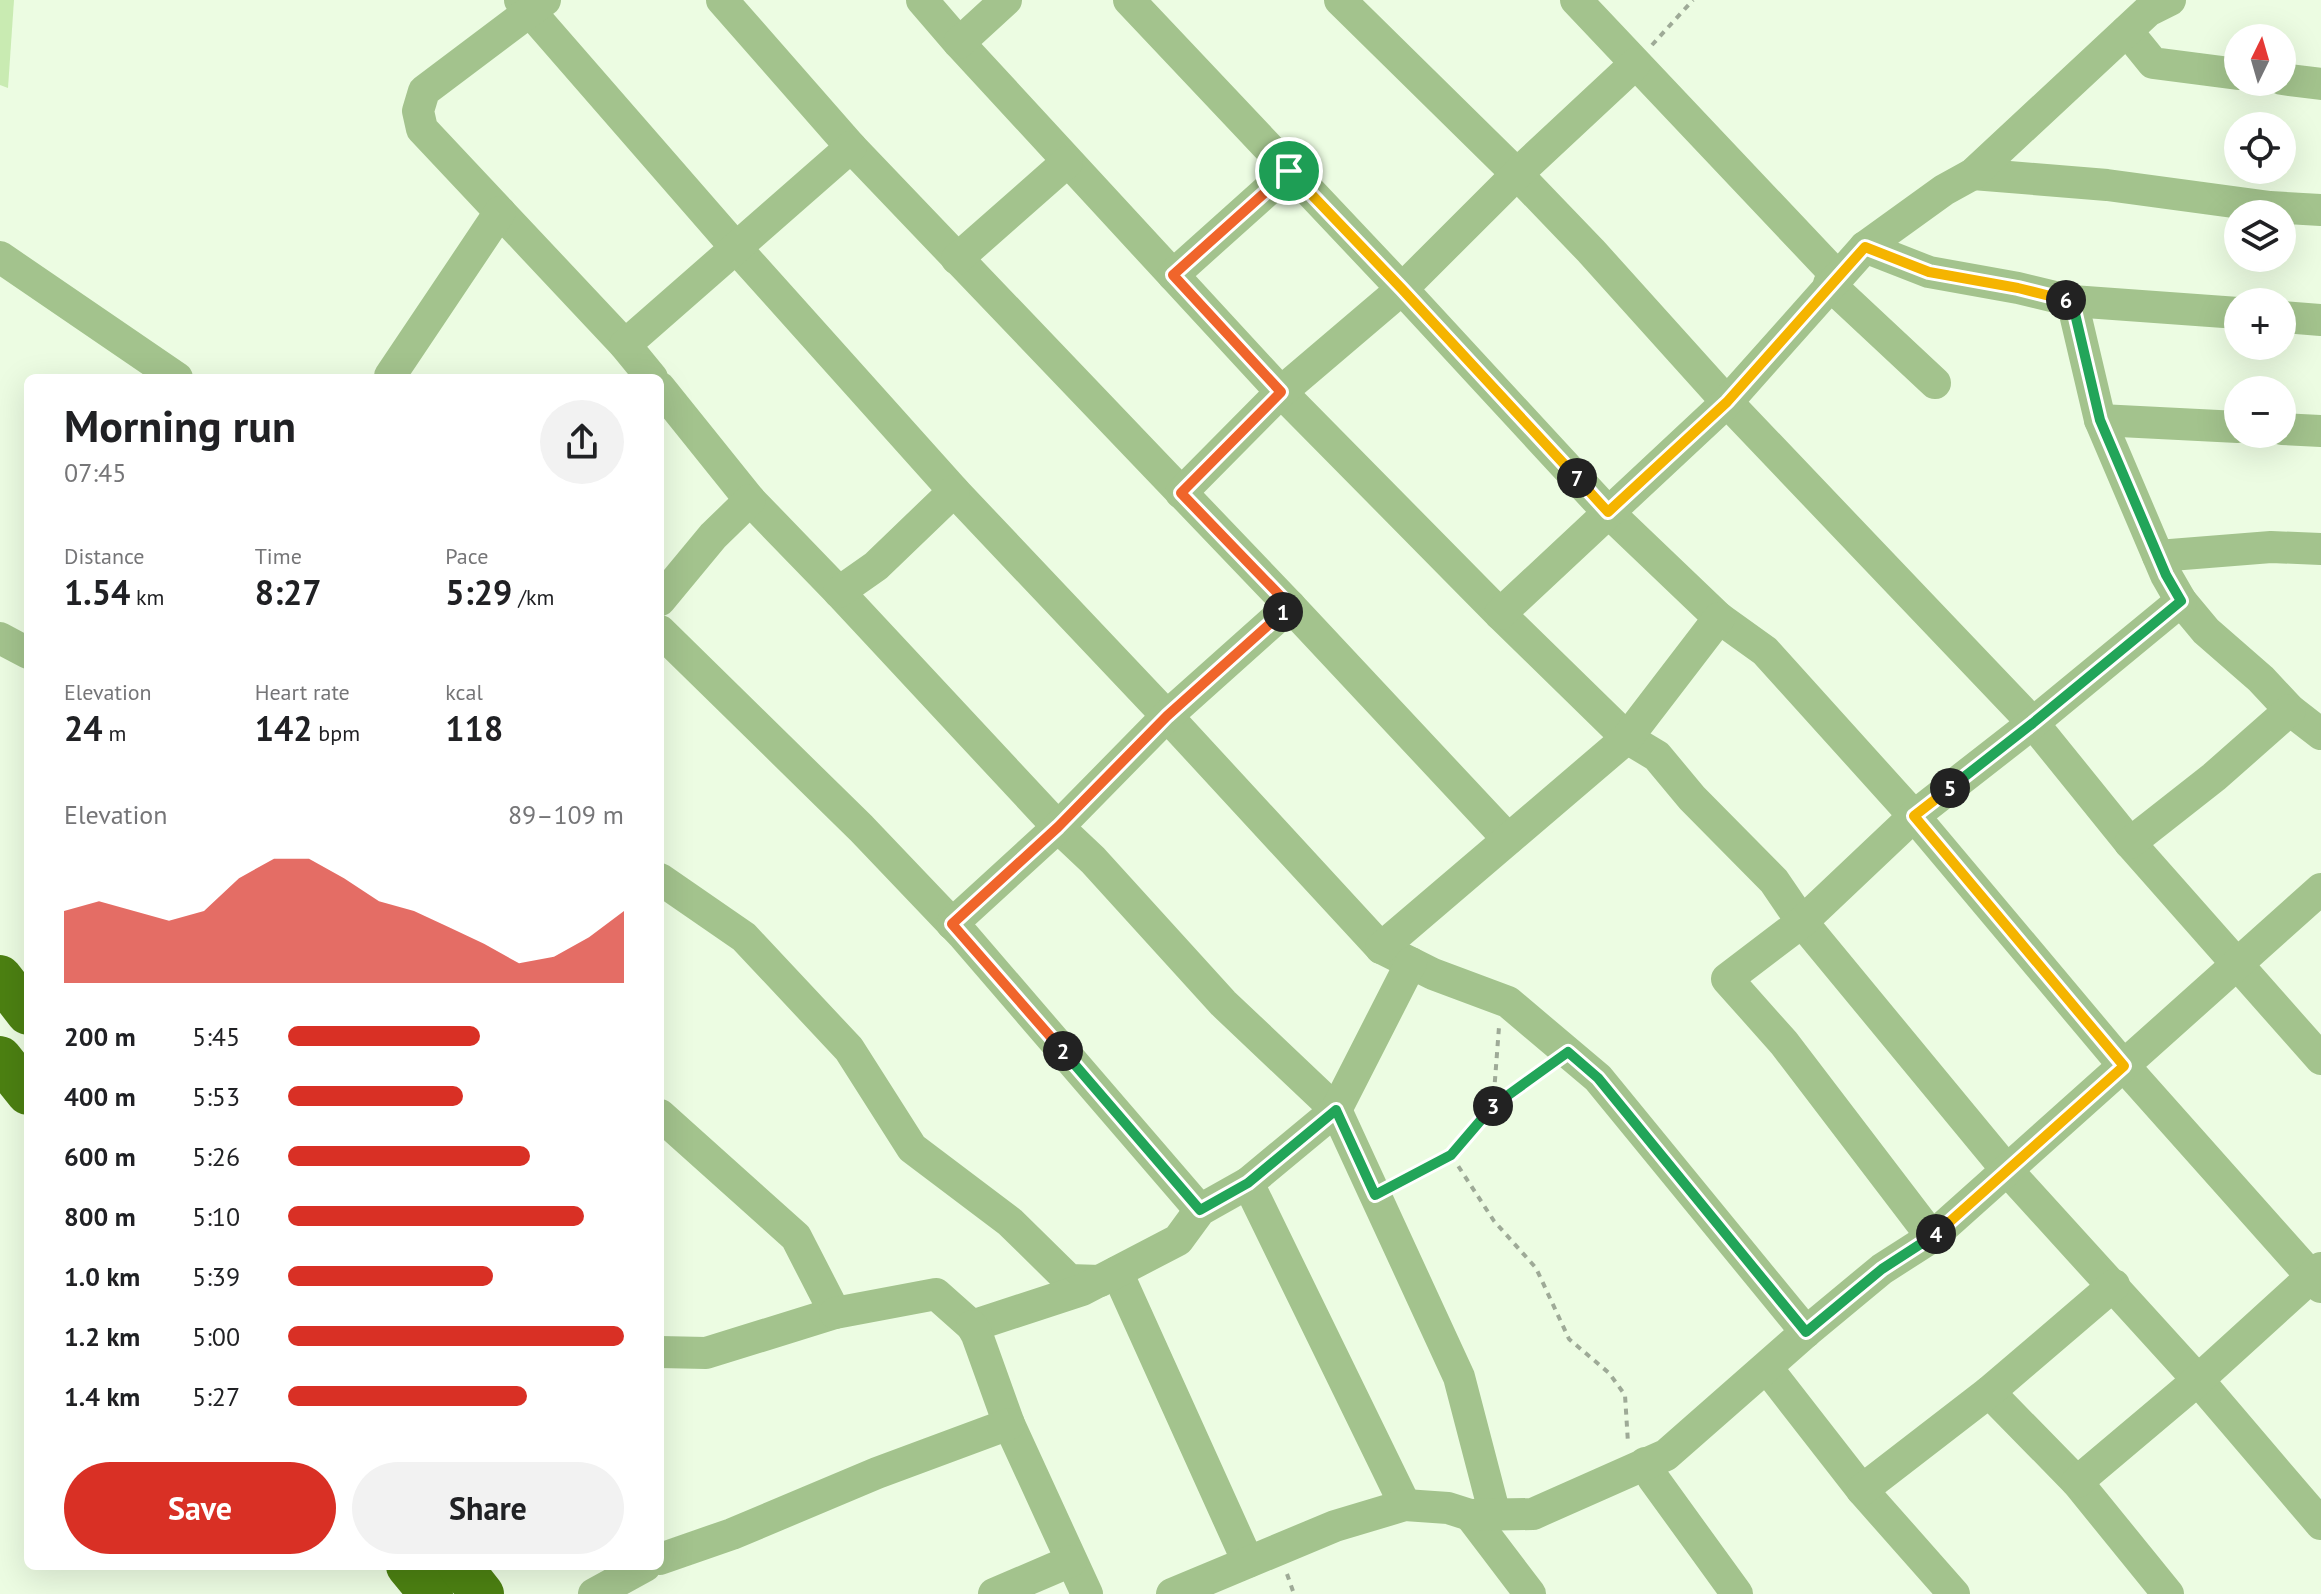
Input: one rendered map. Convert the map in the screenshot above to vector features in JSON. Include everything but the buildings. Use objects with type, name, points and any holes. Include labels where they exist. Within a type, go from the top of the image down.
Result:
[{"type":"highway","points":[[0,977],[24,1008]]},
{"type":"highway","points":[[0,1058],[24,1088]]},
{"type":"highway","points":[[411,1570],[431,1594]]},
{"type":"highway","points":[[463,1570],[482,1594]]},
{"type":"street","points":[[722,0],[851,147],[1508,839]]},
{"type":"street","points":[[922,0],[1067,162],[1281,392],[1627,738],[1657,756],[1692,798],[1774,881],[1802,922],[2006,1169],[2114,1285],[2321,1524]]},
{"type":"street","points":[[959,43],[1006,0]]},
{"type":"street","points":[[1129,0],[1608,512],[1719,618],[1765,651],[1914,816],[2124,1066],[2318,1277],[2077,1482]]},
{"type":"street","points":[[1340,0],[1591,251],[1727,402],[2033,723],[2130,843],[2321,1059]]},
{"type":"street","points":[[1576,0],[1833,280],[1935,383]]},
{"type":"street","points":[[1500,614],[1727,402],[1865,247],[1944,190],[1973,174],[2148,11],[2170,0]]},
{"type":"street","points":[[649,374],[422,129],[418,111],[424,91],[532,4],[737,249],[954,491],[1381,948],[1468,989],[1508,1002],[1598,1078],[1806,1332]]},
{"type":"street","points":[[2127,31],[2153,63],[2224,72]]},
{"type":"street","points":[[1181,493],[1281,392],[1402,289],[1517,174],[1635,64]]},
{"type":"street","points":[[2296,81],[2321,84]]},
{"type":"street","points":[[625,345],[851,147]]},
{"type":"street","points":[[957,259],[1067,162]]},
{"type":"street","points":[[1173,275],[1289,171]]},
{"type":"street","points":[[1973,174],[2107,185],[2270,207],[2321,210]]},
{"type":"street","points":[[391,374],[500,212]]},
{"type":"street","points":[[1865,247],[1929,272],[2072,301],[2224,312]]},
{"type":"street","points":[[0,257],[171,374]]},
{"type":"street","points":[[2072,301],[2100,420],[2158,556],[2181,601],[2206,631],[2261,679],[2290,710],[2321,734]]},
{"type":"street","points":[[2296,318],[2321,320]]},
{"type":"street","points":[[664,393],[750,500],[1058,827],[1093,860],[1223,1003],[1336,1110],[1459,1377],[1482,1515],[1530,1594]]},
{"type":"street","points":[[2100,420],[2224,426]]},
{"type":"street","points":[[2296,430],[2321,431]]},
{"type":"street","points":[[839,592],[876,566],[954,491]]},
{"type":"street","points":[[664,595],[713,536],[750,500]]},
{"type":"street","points":[[2158,556],[2271,547],[2321,549]]},
{"type":"street","points":[[1932,1237],[1784,1043],[1727,979],[1802,922],[1914,816],[2181,601]]},
{"type":"street","points":[[952,924],[1058,827],[1167,716],[1290,606]]},
{"type":"street","points":[[1381,948],[1627,738],[1719,618]]},
{"type":"street","points":[[664,635],[861,828],[952,924],[1200,1210]]},
{"type":"street","points":[[0,638],[24,651]]},
{"type":"street","points":[[2130,843],[2214,777],[2290,710]]},
{"type":"street","points":[[664,883],[744,937],[849,1049],[912,1148],[1010,1222],[1069,1280],[1108,1276]]},
{"type":"street","points":[[1172,1594],[1335,1526],[1405,1505],[1448,1508],[1482,1515],[1533,1514],[1666,1455],[1882,1269],[1932,1237],[2321,889]]},
{"type":"street","points":[[972,1326],[1082,1290],[1178,1240],[1200,1210],[1248,1183],[1336,1110],[1411,963]]},
{"type":"street","points":[[664,1119],[796,1237],[835,1313]]},
{"type":"street","points":[[1248,1183],[1405,1505]]},
{"type":"street","points":[[1108,1276],[1248,1562]]},
{"type":"street","points":[[1862,1490],[1989,1392],[2114,1285]]},
{"type":"street","points":[[664,1352],[706,1353],[835,1313],[936,1294],[972,1326],[1009,1424],[1087,1594]]},
{"type":"street","points":[[1767,1368],[1862,1490],[1954,1594]]},
{"type":"street","points":[[1989,1392],[2077,1482],[2168,1594]]},
{"type":"street","points":[[664,1558],[732,1534],[877,1473],[1009,1424]]},
{"type":"street","points":[[1638,1466],[1653,1478],[1737,1594]]},
{"type":"street","points":[[994,1594],[1071,1561]]},
{"type":"street","points":[[594,1594],[638,1570]]},
{"type":"path","points":[[1635,64],[1693,0]]},
{"type":"path","points":[[1493,1106],[1500,1022],[1508,1002]]},
{"type":"path","points":[[1375,1195],[1451,1155],[1493,1106],[1568,1052]]},
{"type":"path","points":[[1451,1155],[1494,1221],[1536,1268],[1569,1339],[1609,1373],[1625,1395],[1638,1466]]},
{"type":"green space","points":[[0,0],[14,0],[8,88],[0,85]]},
{"type":"route","points":[[1289,171],[1608,512],[1727,402],[1865,247],[1929,272],[2072,301],[2100,420],[2166,575],[2181,601],[1914,816],[2124,1066],[1932,1237],[1882,1269],[1806,1332],[1598,1078],[1568,1052],[1493,1106],[1451,1155],[1375,1195],[1336,1110],[1248,1183],[1200,1210],[952,924],[1058,827],[1167,716],[1290,606],[1181,493],[1281,392],[1173,275],[1289,171]]}]
